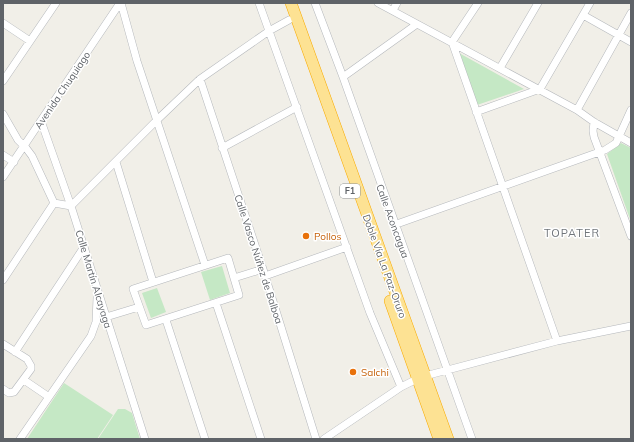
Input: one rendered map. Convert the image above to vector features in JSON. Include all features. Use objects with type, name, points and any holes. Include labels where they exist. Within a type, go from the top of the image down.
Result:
[{"type":"highway","name":"Doble Vía La Paz-Oruro","points":[[283,3],[421,378],[448,439]]},
{"type":"highway","name":"Doble Vía La Paz-Oruro","points":[[291,3],[421,378],[439,439]]},
{"type":"street","points":[[3,81],[56,3]]},
{"type":"street","points":[[120,3],[137,61],[205,265]]},
{"type":"street","name":"Avenida Chuquiago","points":[[3,177],[120,3]]},
{"type":"street","points":[[259,3],[380,338],[401,387]]},
{"type":"street","name":"Calle Aconcagua","points":[[315,3],[343,77],[394,225],[472,439]]},
{"type":"street","points":[[378,3],[577,110],[594,122],[631,143]]},
{"type":"street","points":[[392,10],[397,3]]},
{"type":"street","points":[[452,42],[478,3]]},
{"type":"street","points":[[500,68],[538,3]]},
{"type":"street","points":[[476,112],[540,90],[590,3]]},
{"type":"street","points":[[577,110],[631,14]]},
{"type":"street","points":[[583,15],[631,42]]},
{"type":"street","points":[[54,203],[72,206],[200,79],[269,31],[289,20]]},
{"type":"street","points":[[3,22],[30,41]]},
{"type":"street","points":[[343,77],[417,24]]},
{"type":"street","points":[[452,42],[557,341]]},
{"type":"street","name":"Calle Vasco Núñez de Balboa","points":[[200,79],[264,273],[316,439]]},
{"type":"street","points":[[222,148],[297,107]]},
{"type":"street","points":[[394,225],[600,153],[616,143],[631,110]]},
{"type":"street","points":[[3,114],[18,140],[25,146],[32,156],[54,203]]},
{"type":"street","name":"Calle Martín Alcayaga","points":[[41,121],[72,206],[145,439]]},
{"type":"street","points":[[594,122],[593,132],[631,236]]},
{"type":"street","points":[[3,155],[14,162]]},
{"type":"street","points":[[116,162],[154,282]]},
{"type":"street","points":[[3,280],[54,203]]},
{"type":"street","points":[[15,352],[84,247]]},
{"type":"street","points":[[234,278],[264,273],[347,247]]},
{"type":"street","points":[[228,258],[239,296],[146,325],[133,289],[205,265],[228,258]]},
{"type":"street","points":[[20,439],[91,336],[96,322],[97,308],[94,280]]},
{"type":"street","points":[[216,303],[261,439]]},
{"type":"street","points":[[106,317],[139,307]]},
{"type":"street","points":[[166,320],[205,439]]},
{"type":"street","points":[[324,439],[401,387],[421,378],[447,369],[557,341],[631,326]]},
{"type":"street","points":[[3,344],[27,359],[32,366],[24,380],[14,392],[8,393],[3,389]]},
{"type":"street","points":[[24,380],[49,397]]},
{"type":"green space","points":[[459,53],[524,89],[477,105]]},
{"type":"green space","points":[[621,143],[631,148],[631,222],[607,154]]},
{"type":"green space","points":[[222,266],[230,293],[210,300],[201,272]]},
{"type":"green space","points":[[157,288],[166,312],[151,318],[142,293]]},
{"type":"green space","points":[[64,383],[113,415],[97,439],[27,439]]},
{"type":"green space","points":[[118,409],[125,409],[132,413],[140,439],[98,439]]},
{"type":"place","name":"Pollos","points":[[306,236]]},
{"type":"place","name":"Salchi","points":[[353,372]]},
{"type":"district","name":"TOPATER","points":[[572,233]]}]
